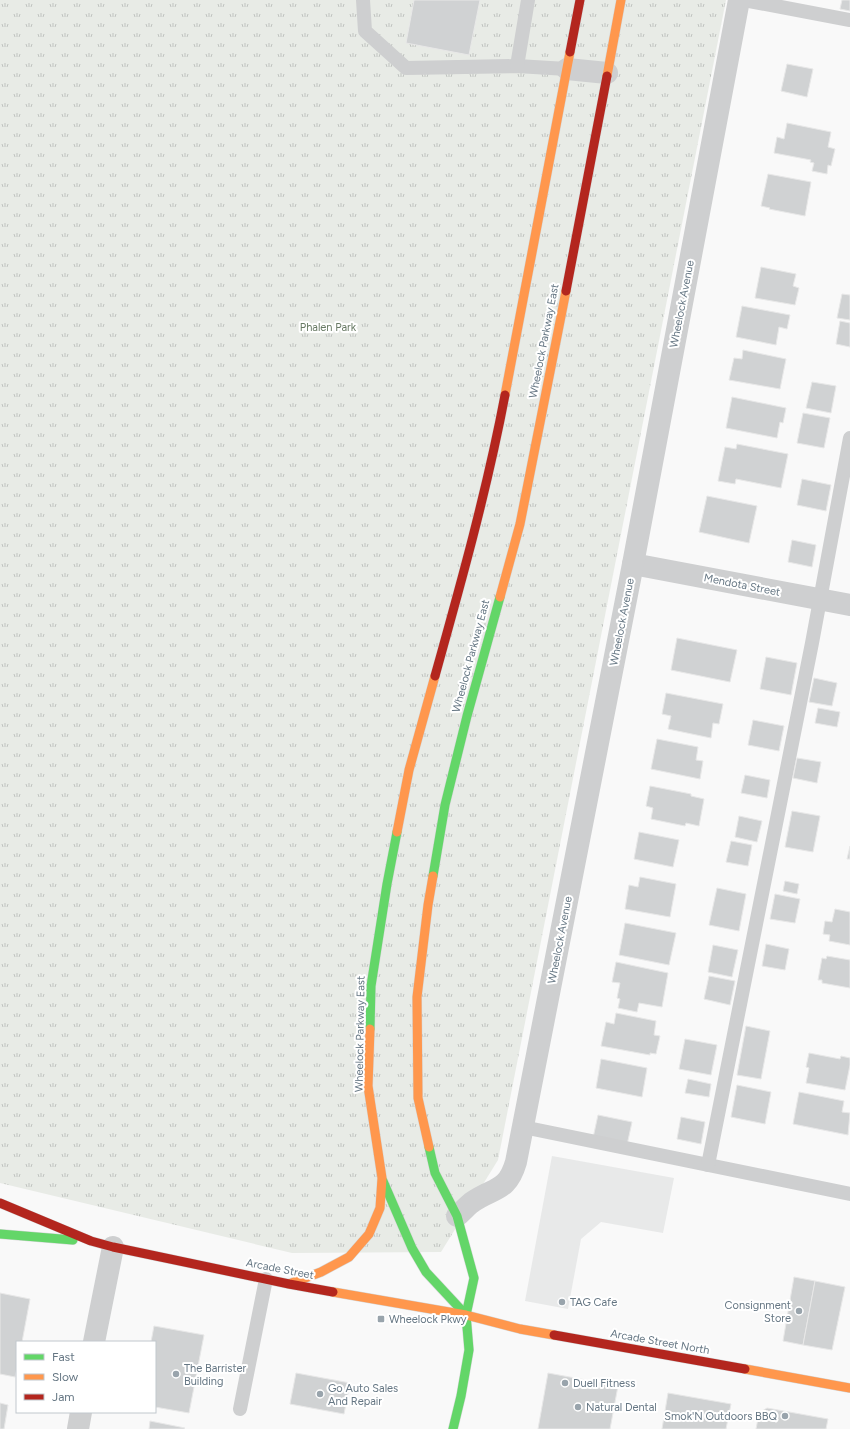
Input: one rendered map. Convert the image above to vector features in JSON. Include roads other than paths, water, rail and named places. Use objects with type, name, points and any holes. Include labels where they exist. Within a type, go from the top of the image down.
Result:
[{"type":"street","name":"Wheelock Parkway East","points":[[382,1178],[368,1086],[371,986],[386,891],[409,770],[474,538],[499,429],[580,0]]},
{"type":"street","name":"Wheelock Parkway East","points":[[453,1429],[461,1396],[469,1350],[466,1315],[474,1278],[457,1216],[435,1173],[418,1098],[417,997],[428,905],[445,805],[467,716],[520,524],[621,0]]},
{"type":"street","name":"Wheelock Avenue","points":[[457,1216],[471,1203],[502,1187],[509,1180],[516,1162],[633,564],[739,0]]},
{"type":"street","points":[[566,69],[607,73]]},
{"type":"street","name":"Mendota Street","points":[[633,564],[850,605]]},
{"type":"street","points":[[289,1284],[321,1272],[349,1257],[369,1234],[380,1208],[382,1178]]},
{"type":"street","points":[[382,1178],[412,1248],[426,1272],[466,1315]]},
{"type":"street","name":"Arcade Street","points":[[0,1203],[91,1241],[113,1247],[289,1284],[466,1315]]},
{"type":"street","name":"Arcade Street","points":[[0,1234],[91,1241]]},
{"type":"street","points":[[94,1341],[113,1247]]},
{"type":"street","name":"Arcade Street North","points":[[466,1315],[520,1329],[850,1388]]},
{"type":"street","points":[[78,1429],[81,1413]]},
{"type":"lane","points":[[363,0],[365,31],[406,68],[517,66],[566,69]]},
{"type":"lane","points":[[517,66],[528,0]]},
{"type":"lane","points":[[744,0],[850,20]]},
{"type":"lane","points":[[708,1165],[820,600],[850,438]]},
{"type":"lane","points":[[523,1127],[850,1194]]},
{"type":"lane","points":[[240,1409],[266,1279]]},
{"type":"place","name":"TAG Cafe","points":[[562,1302]]},
{"type":"place","name":"Consignment Store","points":[[799,1311]]},
{"type":"place","name":"Wheelock Pkwy","points":[[381,1319]]},
{"type":"place","name":"The Barrister Building","points":[[176,1374]]},
{"type":"place","name":"Duell Fitness","points":[[565,1383]]},
{"type":"place","name":"Go Auto Sales And Repair","points":[[320,1394]]},
{"type":"place","name":"Natural Dental","points":[[578,1407]]},
{"type":"place","name":"Smok'N Outdoors BBQ","points":[[785,1416]]},
{"type":"park label","name":"Phalen Park","points":[[328,327]]}]
